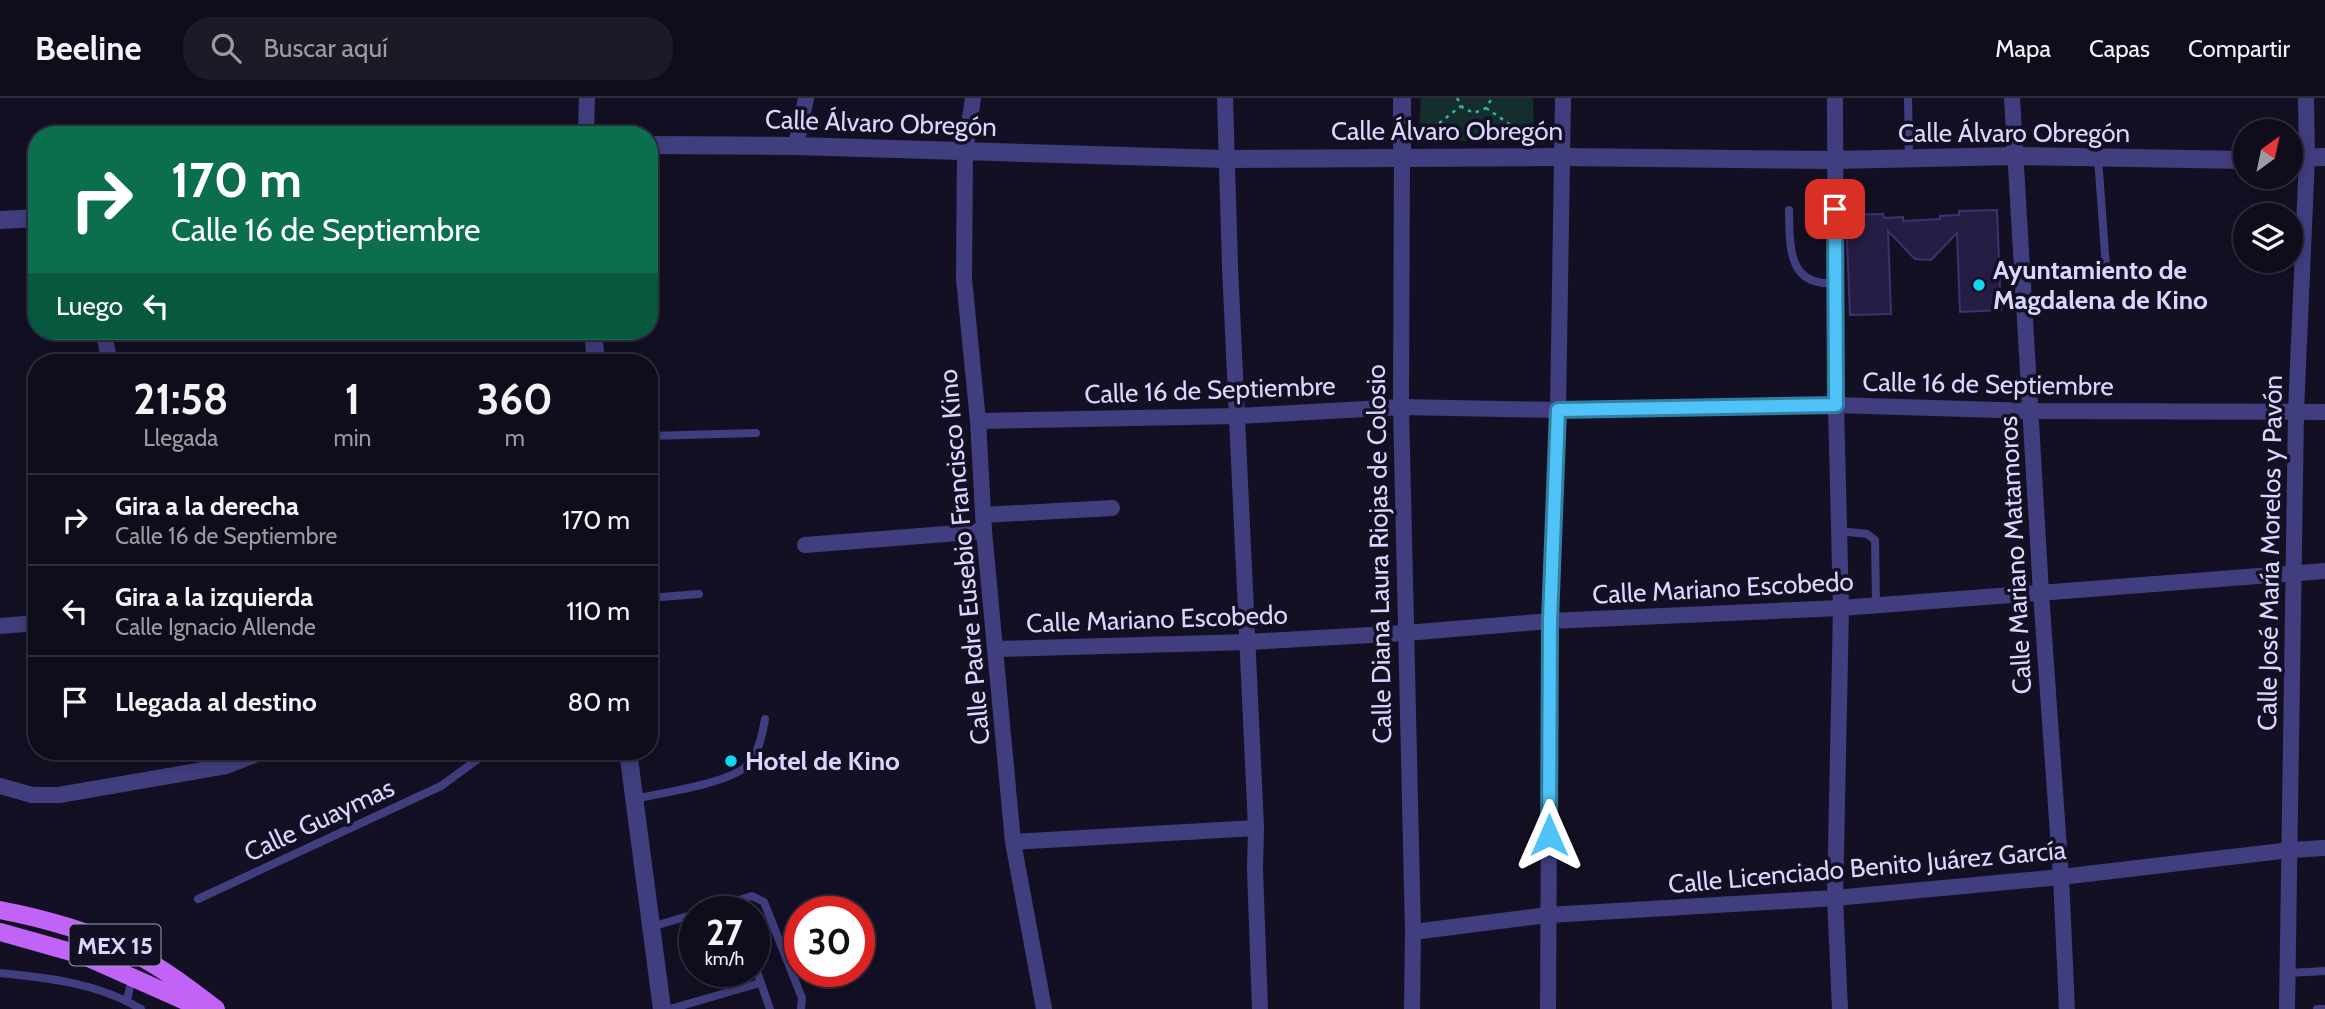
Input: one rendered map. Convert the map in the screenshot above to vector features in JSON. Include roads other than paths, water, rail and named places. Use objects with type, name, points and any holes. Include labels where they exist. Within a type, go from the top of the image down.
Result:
[{"type":"main road","name":"MEX 15","points":[[0,910],[29,916],[134,953],[177,979],[216,1009]]},
{"type":"main road","name":"MEX 15","points":[[0,932],[82,955],[203,1009]]},
{"type":"street","points":[[586,126],[587,98]]},
{"type":"street","points":[[796,146],[806,98]]},
{"type":"street","name":"Calle Padre Eusebio Francisco Kino","points":[[973,98],[965,152],[964,279],[978,421],[983,523],[997,649],[1013,842],[1044,1009]]},
{"type":"street","points":[[1225,98],[1256,828],[1260,1009]]},
{"type":"street","name":"Calle Diana Laura Riojas de Colosio","points":[[1402,98],[1401,407],[1413,932],[1412,1009]]},
{"type":"street","points":[[1548,1009],[1550,621],[1558,410],[1563,98]]},
{"type":"street","points":[[1835,98],[1836,405],[1841,608],[1835,898],[1840,1009]]},
{"type":"street","name":"Calle Mariano Matamoros","points":[[2012,98],[2032,411],[2040,593],[2062,877],[2067,1009]]},
{"type":"street","name":"Calle José María Morelos y Pavón","points":[[2303,124],[2306,98]]},
{"type":"street","name":"Calle Álvaro Obregón","points":[[658,145],[796,146],[1226,159],[1561,157],[1834,160],[2014,156],[2233,160]]},
{"type":"street","points":[[2303,158],[2325,157]]},
{"type":"street","name":"Calle José María Morelos y Pavón","points":[[2287,1009],[2299,189]]},
{"type":"street","points":[[0,220],[28,218]]},
{"type":"street","name":"Calle 16 de Septiembre","points":[[978,421],[1238,416],[1401,407],[1558,410],[1836,405],[2032,411],[2325,412]]},
{"type":"street","points":[[804,545],[1112,508]]},
{"type":"street","name":"Calle Mariano Escobedo","points":[[997,649],[1248,642],[1550,621],[1841,608],[2325,571]]},
{"type":"street","points":[[0,626],[28,624]]},
{"type":"street","points":[[0,786],[32,795],[59,795],[214,768],[245,760]]},
{"type":"street","points":[[629,760],[662,1009]]},
{"type":"street","points":[[1013,842],[1256,828]]},
{"type":"street","name":"Calle Licenciado Benito Juárez García","points":[[1413,932],[1548,915],[1835,898],[2062,877],[2325,848]]},
{"type":"lane","points":[[1908,98],[1909,158]]},
{"type":"lane","points":[[2098,158],[2106,267]]},
{"type":"lane","points":[[1789,210],[1790,244],[1799,272],[1810,280],[1823,284],[1835,283]]},
{"type":"lane","points":[[658,436],[756,433]]},
{"type":"lane","points":[[1839,531],[1867,534],[1875,540],[1876,605]]},
{"type":"lane","points":[[658,597],[699,594]]},
{"type":"lane","points":[[634,799],[729,776],[744,768],[761,742],[765,719]]},
{"type":"lane","points":[[206,760],[214,768]]},
{"type":"lane","name":"Calle Guaymas","points":[[198,899],[441,786],[477,760]]},
{"type":"lane","points":[[770,917],[802,999],[801,1009]]},
{"type":"lane","points":[[651,927],[679,919]]},
{"type":"lane","points":[[2288,973],[2325,971]]},
{"type":"lane","points":[[0,974],[59,980],[99,990],[141,1009]]},
{"type":"lane","points":[[127,1001],[132,978]]},
{"type":"lane","points":[[670,1009],[746,987]]},
{"type":"lane","points":[[762,987],[770,1009]]},
{"type":"lane","points":[[2317,1009],[2325,1009]]},
{"type":"place","name":"Ayuntamiento de Magdalena de Kino","points":[[1979,285]]},
{"type":"place","name":"Hotel de Kino","points":[[731,761]]}]
